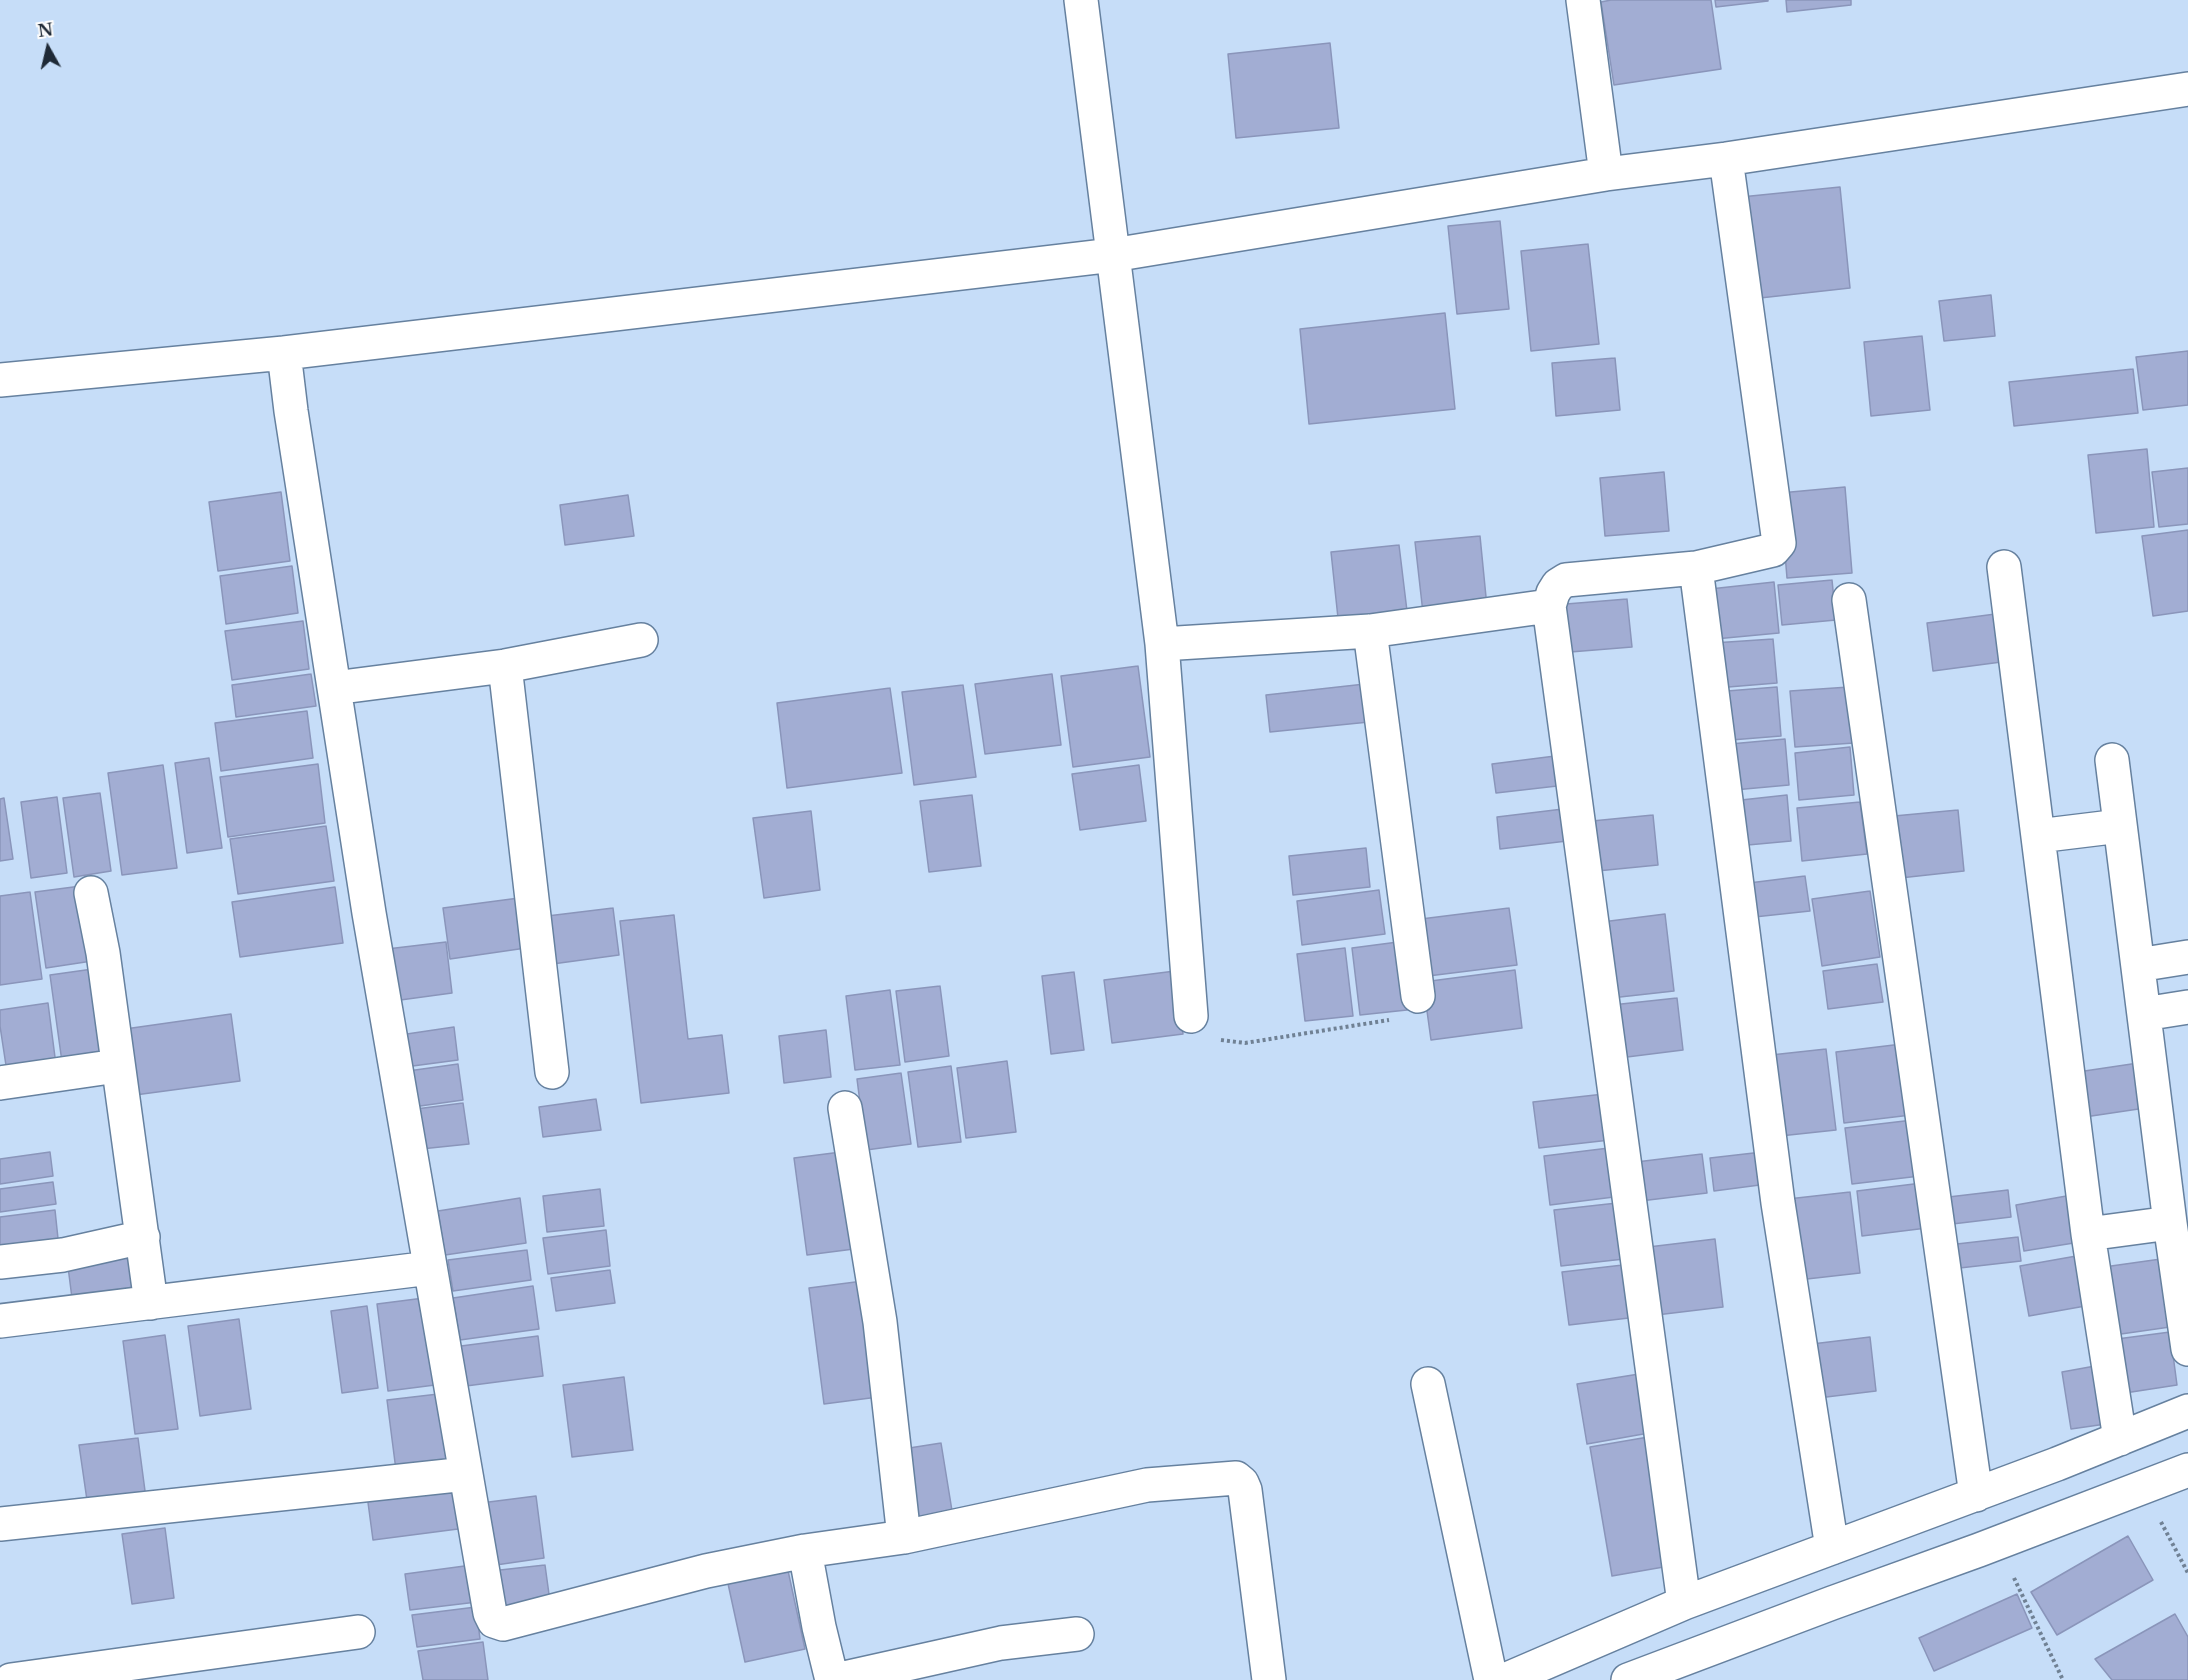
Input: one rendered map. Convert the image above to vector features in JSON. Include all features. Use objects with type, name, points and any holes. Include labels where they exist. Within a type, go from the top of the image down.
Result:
[{"type":"street","points":[[1081,0],[1162,644],[1191,1016]]},
{"type":"street","points":[[1583,0],[1606,174]]},
{"type":"street","points":[[0,380],[284,353],[1113,255],[1606,174],[1726,159],[2188,89]]},
{"type":"street","points":[[1684,1602],[1549,606],[1552,593],[1558,585],[1572,579],[1696,568],[1773,550],[1779,543],[1726,159]]},
{"type":"street","points":[[284,353],[365,891],[490,1613],[494,1621],[499,1623],[706,1571],[805,1551],[904,1537],[1147,1485],[1236,1478],[1245,1490],[1269,1680]]},
{"type":"street","points":[[2004,567],[2088,1234],[2120,1439]]},
{"type":"street","points":[[1696,568],[1779,1203],[1832,1548]]},
{"type":"street","points":[[1849,600],[1976,1495]]},
{"type":"street","points":[[1162,644],[1370,631],[1549,606]]},
{"type":"street","points":[[1370,631],[1418,996]]},
{"type":"street","points":[[334,688],[505,666],[640,640]]},
{"type":"street","points":[[505,666],[552,1072]]},
{"type":"street","points":[[2112,760],[2170,1223],[2185,1294],[2188,1349]]},
{"type":"street","points":[[2038,836],[2121,825]]},
{"type":"street","points":[[91,893],[103,952],[151,1303]]},
{"type":"street","points":[[2138,965],[2188,957]]},
{"type":"street","points":[[2144,1014],[2188,1007]]},
{"type":"street","points":[[0,1083],[117,1065]]},
{"type":"street","points":[[845,1108],[880,1322],[904,1537]]},
{"type":"street","points":[[2088,1234],[2170,1223]]},
{"type":"street","points":[[0,1262],[63,1255],[143,1237]]},
{"type":"street","points":[[0,1321],[430,1268]]},
{"type":"street","points":[[1428,1384],[1491,1680]]},
{"type":"street","points":[[1505,1680],[1684,1602],[1976,1495],[2188,1411]]},
{"type":"street","points":[[1640,1622],[1639,1678],[2188,1470]]},
{"type":"street","points":[[0,1524],[466,1474]]},
{"type":"street","points":[[805,1551],[819,1627],[833,1680],[1001,1643],[1077,1634]]},
{"type":"street","points":[[11,1680],[93,1675],[358,1632]]},
{"type":"path","points":[[1191,1016],[1214,1038],[1245,1043],[1408,1017],[1417,1009],[1418,996]]},
{"type":"path","points":[[2143,1487],[2188,1573]]},
{"type":"path","points":[[1997,1542],[2063,1680]]},
{"type":"building","points":[[1611,0],[1711,0],[1721,69],[1614,85],[1601,2]]},
{"type":"building","points":[[1715,0],[1768,0],[1768,1],[1716,7]]},
{"type":"building","points":[[1786,0],[1851,0],[1851,5],[1787,12]]},
{"type":"building","points":[[1330,43],[1339,128],[1236,138],[1228,54]]},
{"type":"building","points":[[1840,187],[1850,288],[1751,299],[1741,197]]},
{"type":"building","points":[[1500,221],[1509,309],[1457,314],[1448,226]]},
{"type":"building","points":[[1588,244],[1599,344],[1531,351],[1521,251]]},
{"type":"building","points":[[1991,295],[1995,336],[1944,341],[1939,301]]},
{"type":"building","points":[[1445,313],[1455,409],[1309,424],[1300,329]]},
{"type":"building","points":[[1922,336],[1930,410],[1871,416],[1864,342]]},
{"type":"building","points":[[2188,351],[2188,405],[2143,410],[2136,357]]},
{"type":"building","points":[[1615,358],[1620,410],[1556,416],[1552,363]]},
{"type":"building","points":[[2133,369],[2138,413],[2014,426],[2009,382]]},
{"type":"building","points":[[2147,449],[2154,527],[2096,533],[2088,455]]},
{"type":"building","points":[[2188,468],[2188,524],[2159,527],[2152,472]]},
{"type":"building","points":[[1664,472],[1669,531],[1605,536],[1600,478]]},
{"type":"building","points":[[1845,487],[1852,573],[1787,578],[1780,493]]},
{"type":"building","points":[[281,492],[290,561],[218,571],[209,502]]},
{"type":"building","points":[[628,495],[634,536],[565,545],[560,505]]},
{"type":"building","points":[[2188,530],[2188,611],[2153,616],[2142,536]]},
{"type":"building","points":[[1480,536],[1487,607],[1423,613],[1415,542]]},
{"type":"building","points":[[1399,545],[1407,611],[1338,618],[1331,552]]},
{"type":"building","points":[[292,566],[298,613],[226,624],[220,576]]},
{"type":"building","points":[[1832,580],[1836,620],[1782,625],[1778,585]]},
{"type":"building","points":[[1774,582],[1779,633],[1715,639],[1710,589]]},
{"type":"building","points":[[1627,599],[1632,647],[1558,653],[1554,605]]},
{"type":"building","points":[[2003,613],[2009,661],[1933,671],[1927,623]]},
{"type":"building","points":[[303,621],[309,669],[232,680],[225,631]]},
{"type":"building","points":[[1773,639],[1777,683],[1716,688],[1713,643]]},
{"type":"building","points":[[1138,666],[1150,757],[1073,767],[1061,676]]},
{"type":"building","points":[[311,674],[316,706],[236,717],[232,685]]},
{"type":"building","points":[[1052,674],[1061,745],[985,754],[975,684]]},
{"type":"building","points":[[1365,684],[1369,722],[1270,732],[1266,695]]},
{"type":"building","points":[[963,685],[976,777],[914,785],[902,692]]},
{"type":"building","points":[[1777,687],[1781,736],[1731,740],[1727,691]]},
{"type":"building","points":[[1849,687],[1854,743],[1795,747],[1790,691]]},
{"type":"building","points":[[890,688],[902,773],[787,788],[777,703]]},
{"type":"building","points":[[307,711],[313,758],[221,771],[215,723]]},
{"type":"building","points":[[1785,739],[1789,785],[1734,790],[1730,744]]},
{"type":"building","points":[[1850,747],[1854,795],[1799,800],[1795,753]]},
{"type":"building","points":[[1563,755],[1566,785],[1496,793],[1492,764]]},
{"type":"building","points":[[209,758],[222,848],[187,853],[175,763]]},
{"type":"building","points":[[318,764],[325,823],[228,837],[220,777]]},
{"type":"building","points":[[163,765],[177,868],[122,875],[108,773]]},
{"type":"building","points":[[1139,765],[1146,821],[1080,830],[1072,774]]},
{"type":"building","points":[[100,793],[111,871],[74,877],[63,798]]},
{"type":"building","points":[[972,795],[981,866],[929,872],[920,801]]},
{"type":"building","points":[[1787,795],[1791,841],[1737,846],[1732,801]]},
{"type":"building","points":[[57,797],[67,873],[31,878],[21,802]]},
{"type":"building","points":[[4,798],[13,859],[0,861],[0,799]]},
{"type":"building","points":[[1860,802],[1867,854],[1802,861],[1797,808]]},
{"type":"building","points":[[1563,809],[1567,841],[1500,849],[1497,817]]},
{"type":"building","points":[[1958,810],[1964,871],[1900,878],[1894,816]]},
{"type":"building","points":[[811,811],[820,890],[764,898],[753,818]]},
{"type":"building","points":[[1653,815],[1658,865],[1587,872],[1582,822]]},
{"type":"building","points":[[326,826],[334,881],[238,894],[230,839]]},
{"type":"building","points":[[1366,848],[1370,887],[1293,895],[1289,856]]},
{"type":"building","points":[[1805,876],[1810,911],[1745,918],[1741,884]]},
{"type":"building","points":[[81,886],[92,961],[46,968],[35,892]]},
{"type":"building","points":[[335,887],[343,943],[240,957],[232,902]]},
{"type":"building","points":[[1379,890],[1385,934],[1302,945],[1297,901]]},
{"type":"building","points":[[1870,891],[1880,957],[1822,966],[1812,899]]},
{"type":"building","points":[[30,892],[42,979],[0,985],[0,896]]},
{"type":"building","points":[[519,898],[526,948],[450,959],[443,908]]},
{"type":"building","points":[[613,908],[619,955],[545,965],[539,917]]},
{"type":"building","points":[[1509,908],[1517,965],[1420,977],[1413,920]]},
{"type":"building","points":[[1665,914],[1674,991],[1611,998],[1602,922]]},
{"type":"building","points":[[674,915],[688,1039],[722,1035],[729,1093],[641,1103],[620,921]]},
{"type":"building","points":[[446,942],[452,993],[393,1001],[387,949]]},
{"type":"building","points":[[1398,942],[1407,1010],[1360,1015],[1352,948]]},
{"type":"building","points":[[1345,948],[1353,1016],[1305,1021],[1297,954]]},
{"type":"building","points":[[1877,964],[1883,1002],[1828,1009],[1823,971]]},
{"type":"building","points":[[100,968],[112,1055],[62,1062],[50,975]]},
{"type":"building","points":[[1515,970],[1522,1028],[1431,1040],[1423,982]]},
{"type":"building","points":[[1175,971],[1183,1034],[1112,1043],[1104,980]]},
{"type":"building","points":[[1074,972],[1084,1050],[1051,1054],[1042,976]]},
{"type":"building","points":[[940,986],[949,1056],[905,1062],[896,991]]},
{"type":"building","points":[[890,990],[900,1065],[855,1070],[846,996]]},
{"type":"building","points":[[1677,998],[1683,1050],[1619,1058],[1612,1005]]},
{"type":"building","points":[[48,1003],[56,1065],[7,1072],[0,1010]]},
{"type":"building","points":[[231,1014],[240,1081],[135,1095],[125,1029]]},
{"type":"building","points":[[454,1027],[458,1060],[405,1067],[400,1035]]},
{"type":"building","points":[[826,1030],[831,1077],[784,1083],[779,1036]]},
{"type":"building","points":[[1902,1044],[1911,1115],[1844,1123],[1836,1052]]},
{"type":"building","points":[[1826,1049],[1836,1130],[1780,1136],[1771,1055]]},
{"type":"building","points":[[1007,1061],[1016,1132],[966,1138],[957,1068]]},
{"type":"building","points":[[2145,1062],[2152,1107],[2078,1118],[2071,1073]]},
{"type":"building","points":[[458,1064],[463,1100],[413,1107],[408,1071]]},
{"type":"building","points":[[951,1066],[961,1142],[918,1147],[908,1072]]},
{"type":"building","points":[[901,1073],[911,1144],[866,1150],[857,1079]]},
{"type":"building","points":[[1604,1094],[1610,1140],[1539,1148],[1533,1102]]},
{"type":"building","points":[[596,1099],[601,1130],[543,1137],[539,1107]]},
{"type":"building","points":[[463,1103],[469,1144],[421,1149],[416,1109]]},
{"type":"building","points":[[1913,1120],[1920,1176],[1852,1184],[1845,1128]]},
{"type":"building","points":[[1609,1148],[1614,1197],[1550,1205],[1544,1156]]},
{"type":"building","points":[[1771,1151],[1775,1183],[1714,1191],[1710,1158]]},
{"type":"building","points":[[50,1152],[53,1176],[0,1184],[0,1159]]},
{"type":"building","points":[[841,1152],[854,1249],[807,1255],[794,1158]]},
{"type":"building","points":[[1702,1154],[1707,1193],[1632,1202],[1628,1163]]},
{"type":"building","points":[[53,1182],[56,1204],[0,1212],[0,1189]]},
{"type":"building","points":[[1922,1183],[1927,1228],[1862,1236],[1857,1191]]},
{"type":"building","points":[[600,1189],[604,1226],[547,1232],[543,1196]]},
{"type":"building","points":[[2008,1190],[2011,1217],[1944,1225],[1940,1198]]},
{"type":"building","points":[[1850,1192],[1860,1273],[1798,1280],[1788,1199]]},
{"type":"building","points":[[2072,1195],[2080,1242],[2024,1251],[2016,1205]]},
{"type":"building","points":[[520,1198],[526,1243],[445,1255],[438,1211]]},
{"type":"building","points":[[1617,1203],[1624,1259],[1561,1266],[1554,1210]]},
{"type":"building","points":[[55,1210],[59,1248],[0,1255],[0,1217]]},
{"type":"building","points":[[606,1230],[610,1266],[548,1274],[543,1238]]},
{"type":"building","points":[[2018,1237],[2021,1261],[1951,1269],[1948,1245]]},
{"type":"building","points":[[1715,1239],[1723,1307],[1648,1316],[1640,1248]]},
{"type":"building","points":[[527,1250],[531,1280],[453,1291],[448,1260]]},
{"type":"building","points":[[133,1251],[138,1297],[73,1306],[67,1259]]},
{"type":"building","points":[[2082,1255],[2091,1305],[2029,1316],[2020,1266]]},
{"type":"building","points":[[2168,1258],[2177,1326],[2114,1335],[2104,1267]]},
{"type":"building","points":[[1623,1265],[1629,1318],[1569,1325],[1562,1272]]},
{"type":"building","points":[[610,1270],[615,1303],[556,1311],[551,1278]]},
{"type":"building","points":[[863,1281],[878,1397],[824,1404],[809,1288]]},
{"type":"building","points":[[533,1286],[539,1329],[460,1340],[453,1298]]},
{"type":"building","points":[[424,1298],[435,1385],[388,1391],[377,1304]]},
{"type":"building","points":[[367,1306],[378,1388],[342,1393],[331,1311]]},
{"type":"building","points":[[239,1319],[251,1409],[200,1416],[188,1326]]},
{"type":"building","points":[[2170,1332],[2177,1385],[2125,1393],[2117,1339]]},
{"type":"building","points":[[165,1335],[178,1429],[135,1434],[123,1341]]},
{"type":"building","points":[[538,1336],[543,1376],[466,1386],[461,1346]]},
{"type":"building","points":[[1870,1337],[1876,1391],[1818,1398],[1812,1344]]},
{"type":"building","points":[[2095,1366],[2106,1424],[2071,1429],[2062,1372]]},
{"type":"building","points":[[1639,1374],[1649,1433],[1587,1444],[1577,1384]]},
{"type":"building","points":[[624,1377],[633,1450],[572,1457],[563,1385]]},
{"type":"building","points":[[447,1393],[457,1469],[397,1478],[387,1400]]},
{"type":"building","points":[[1654,1436],[1675,1565],[1612,1576],[1590,1447]]},
{"type":"building","points":[[138,1438],[147,1506],[89,1514],[79,1445]]},
{"type":"building","points":[[941,1443],[954,1523],[915,1529],[903,1449]]},
{"type":"building","points":[[452,1484],[458,1529],[373,1540],[367,1495]]},
{"type":"building","points":[[536,1496],[544,1558],[489,1566],[481,1503]]},
{"type":"building","points":[[165,1528],[174,1598],[132,1604],[122,1534]]},
{"type":"building","points":[[2128,1536],[2153,1580],[2057,1635],[2031,1592]]},
{"type":"building","points":[[472,1565],[477,1602],[410,1610],[405,1574]]},
{"type":"building","points":[[545,1565],[551,1609],[497,1616],[491,1571]]},
{"type":"building","points":[[787,1566],[805,1649],[745,1662],[727,1579]]},
{"type":"building","points":[[2017,1594],[2032,1628],[1934,1671],[1919,1638]]},
{"type":"building","points":[[476,1607],[480,1639],[417,1647],[412,1615]]},
{"type":"building","points":[[2175,1614],[2188,1637],[2188,1680],[2112,1680],[2095,1659]]},
{"type":"building","points":[[483,1642],[488,1680],[423,1680],[418,1651]]}]
